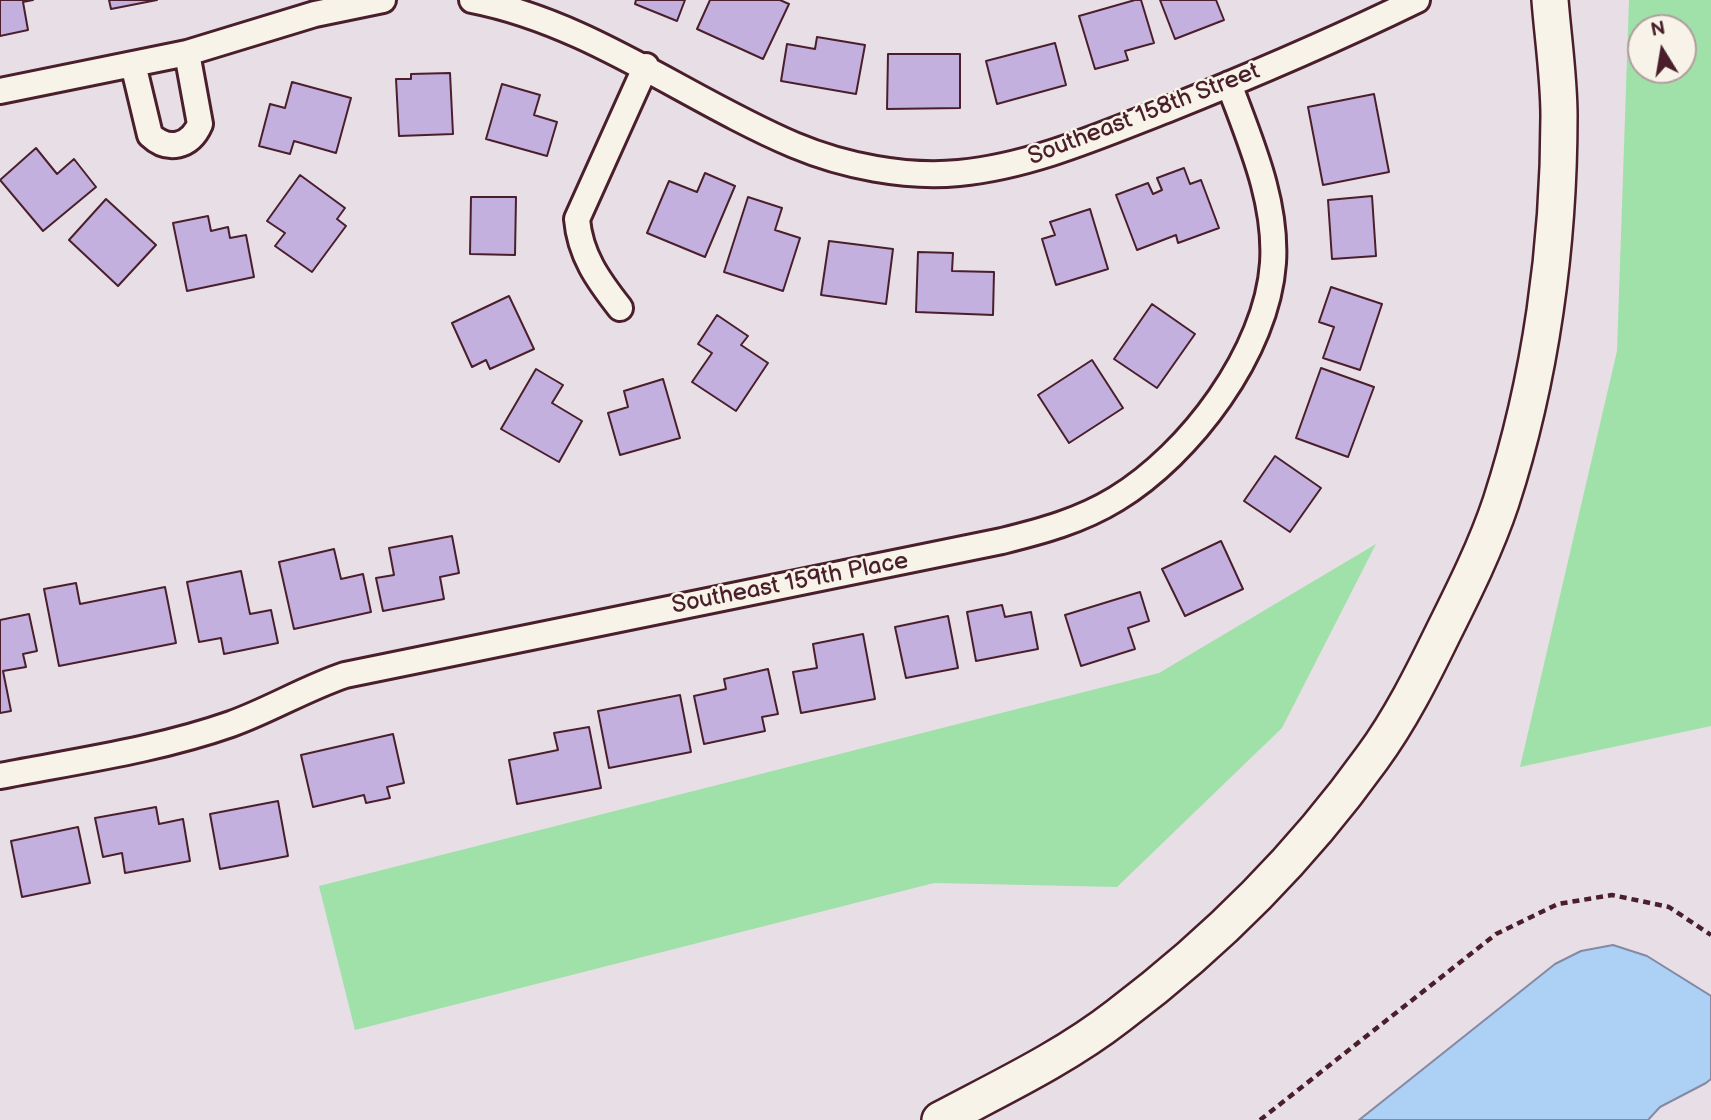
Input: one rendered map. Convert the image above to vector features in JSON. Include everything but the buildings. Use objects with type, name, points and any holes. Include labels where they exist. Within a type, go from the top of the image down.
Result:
[{"type":"main road","points":[[940,1120],[1026,1074],[1115,1019],[1203,948],[1280,872],[1373,757],[1423,675],[1464,590],[1501,502],[1542,335],[1558,181],[1559,112],[1550,0]]},
{"type":"street","points":[[0,91],[187,53],[314,14],[383,0]]},
{"type":"street","name":"Southeast 158th Street","points":[[472,0],[539,18],[646,66],[794,145],[866,167],[930,173],[988,169],[1078,145],[1229,84],[1417,0]]},
{"type":"street","points":[[134,64],[150,135],[158,142],[178,146],[188,141],[200,124],[187,53]]},
{"type":"street","points":[[620,307],[587,261],[579,237],[577,219],[646,66]]},
{"type":"street","name":"Southeast 159th Place","points":[[0,776],[146,747],[221,727],[345,675],[1002,541],[1072,521],[1117,498],[1169,457],[1222,396],[1259,323],[1269,293],[1273,263],[1266,193],[1229,84]]},
{"type":"path","points":[[1259,1120],[1496,934],[1558,904],[1612,895],[1669,907],[1711,935]]},
{"type":"green space","points":[[1629,0],[1711,0],[1711,726],[1520,767],[1617,351],[1627,58],[1627,84],[1697,84],[1697,14],[1629,14]]},
{"type":"green space","points":[[1376,544],[1282,728],[1117,887],[934,883],[355,1030],[319,886],[1159,673]]},
{"type":"water","points":[[1613,945],[1647,956],[1711,996],[1711,1079],[1706,1083],[1660,1107],[1648,1120],[1359,1120],[1555,964],[1581,951]]}]
